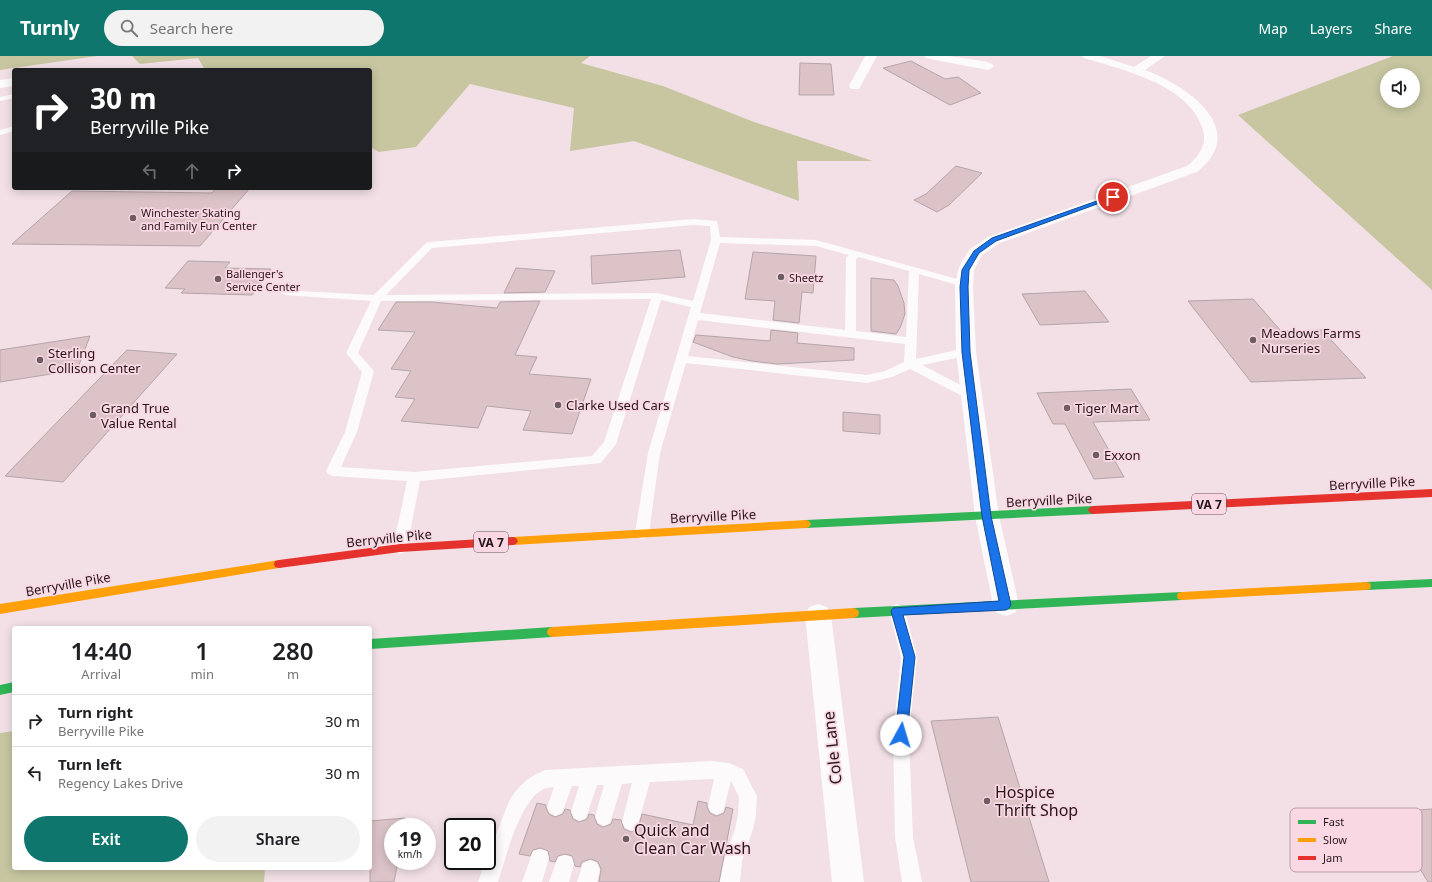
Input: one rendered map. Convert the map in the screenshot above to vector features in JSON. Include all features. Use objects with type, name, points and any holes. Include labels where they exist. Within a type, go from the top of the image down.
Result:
[{"type":"highway","name":"Berryville Pike","points":[[0,609],[179,579],[304,560],[400,548],[642,533],[1432,493]]},
{"type":"highway","points":[[372,644],[818,615],[1432,583]]},
{"type":"highway","points":[[0,690],[12,687]]},
{"type":"street","points":[[855,86],[871,56]]},
{"type":"street","points":[[930,56],[988,66]]},
{"type":"street","points":[[1006,605],[986,516],[966,352],[964,284],[966,270],[976,252],[994,240],[1181,174],[1200,163],[1207,155],[1211,136],[1208,122],[1203,112],[1194,102],[1179,91],[1153,78],[1088,56]]},
{"type":"street","points":[[1134,71],[1159,56]]},
{"type":"street","points":[[0,84],[12,82]]},
{"type":"street","name":"Cole Lane","points":[[818,615],[848,882]]},
{"type":"lane","points":[[0,98],[12,96]]},
{"type":"lane","points":[[0,133],[12,129]]},
{"type":"lane","points":[[642,533],[654,453],[716,240],[714,222],[694,222],[429,245],[377,298],[352,353],[368,371],[351,432],[333,471],[414,477],[596,460],[610,444],[658,296]]},
{"type":"lane","points":[[716,240],[816,243],[964,284]]},
{"type":"lane","points":[[850,334],[851,258],[857,254]]},
{"type":"lane","points":[[910,364],[914,269]]},
{"type":"lane","points":[[285,292],[377,298],[658,296],[697,305]]},
{"type":"lane","points":[[694,316],[911,341]]},
{"type":"lane","points":[[682,359],[868,379],[888,374],[910,364],[966,352]]},
{"type":"lane","points":[[910,364],[972,396]]},
{"type":"lane","points":[[400,548],[414,477]]},
{"type":"lane","points":[[896,611],[909,657],[901,735],[904,837],[912,882]]},
{"type":"lane","points":[[488,882],[515,807],[523,795],[534,784],[545,779],[711,770],[724,771],[737,775],[748,796],[744,829],[733,861],[730,882]]},
{"type":"lane","points":[[717,806],[724,771]]},
{"type":"lane","points":[[631,822],[643,773]]},
{"type":"lane","points":[[604,817],[615,775]]},
{"type":"lane","points":[[580,812],[591,776]]},
{"type":"lane","points":[[556,807],[566,778]]},
{"type":"lane","points":[[532,882],[540,858]]},
{"type":"lane","points":[[559,882],[565,864]]},
{"type":"green space","points":[[0,56],[97,56],[12,68],[0,70]]},
{"type":"green space","points":[[132,56],[590,56],[581,63],[663,86],[754,122],[873,161],[797,161],[799,201],[634,141],[570,151],[574,108],[470,84],[416,147],[379,152],[372,148],[372,68],[204,68],[198,58],[140,64]]},
{"type":"green space","points":[[1393,56],[1432,56],[1432,290],[1238,115]]},
{"type":"green space","points":[[12,731],[12,870],[265,870],[264,882],[0,882],[0,733]]},
{"type":"building","points":[[911,61],[945,79],[958,77],[981,93],[950,105],[883,68]]},
{"type":"building","points":[[800,63],[831,64],[834,95],[799,95]]},
{"type":"building","points":[[956,166],[982,173],[949,205],[937,212],[914,200],[926,194]]},
{"type":"building","name":"Winchester Skating and Family Fun Center","points":[[214,190],[248,190],[200,246],[12,244],[72,191],[212,193]]},
{"type":"building","points":[[680,250],[685,277],[592,284],[591,256]]},
{"type":"building","name":"Sheetz","points":[[753,252],[816,256],[813,293],[802,292],[799,323],[773,320],[775,301],[745,299]]},
{"type":"building","name":"Ballenger's Service Center","points":[[188,261],[230,262],[225,268],[271,269],[252,295],[181,293],[185,289],[165,288]]},
{"type":"building","points":[[516,268],[555,271],[545,292],[504,293]]},
{"type":"building","points":[[871,278],[894,280],[898,286],[904,303],[905,314],[896,334],[871,331]]},
{"type":"building","points":[[1085,291],[1109,322],[1040,325],[1022,294]]},
{"type":"building","name":"Meadows Farms Nurseries","points":[[1253,299],[1281,331],[1322,330],[1366,378],[1251,382],[1188,301]]},
{"type":"building","points":[[540,301],[515,355],[537,357],[529,374],[591,379],[572,434],[523,430],[531,411],[487,406],[478,428],[401,421],[415,399],[395,397],[411,371],[391,369],[415,332],[378,330],[396,302],[432,302],[497,308],[500,302]]},
{"type":"building","points":[[771,330],[798,333],[797,343],[854,348],[854,360],[777,364],[733,357],[693,342],[696,335],[770,341]]},
{"type":"building","name":"Sterling Collison Center","points":[[90,336],[77,370],[0,382],[0,350]]},
{"type":"building","name":"Grand True Value Rental","points":[[127,350],[177,354],[63,482],[5,476]]},
{"type":"building","points":[[1131,389],[1150,420],[1093,422],[1124,477],[1094,479],[1065,424],[1053,424],[1037,393]]},
{"type":"building","points":[[843,412],[880,415],[880,434],[843,431]]},
{"type":"building","name":"Hospice Thrift Shop","points":[[998,717],[1049,882],[971,882],[931,721]]},
{"type":"building","name":"Quick and Clean Car Wash","points":[[698,801],[707,803],[710,813],[716,816],[724,813],[726,807],[733,809],[719,882],[599,882],[601,869],[598,862],[591,859],[582,862],[580,867],[575,866],[572,856],[565,854],[558,856],[555,862],[550,861],[548,851],[540,848],[533,850],[530,856],[519,854],[537,803],[546,805],[549,814],[555,817],[563,814],[565,809],[570,810],[573,819],[579,822],[587,819],[589,814],[594,815],[597,824],[603,827],[611,824],[613,819],[621,820],[624,829],[632,832],[638,828],[642,814],[693,825]]},
{"type":"building","points":[[1432,809],[1432,882],[1428,882],[1422,872],[1422,810]]},
{"type":"building","points":[[384,820],[384,870],[396,870],[394,882],[370,882],[370,870],[372,870],[372,821]]},
{"type":"traffic: fast","points":[[806,524],[1093,510]]},
{"type":"traffic: fast","points":[[1366,586],[1432,583]]},
{"type":"traffic: fast","points":[[854,613],[1182,596]]},
{"type":"traffic: fast","points":[[372,644],[552,632]]},
{"type":"traffic: fast","points":[[0,690],[12,687]]},
{"type":"traffic: slow","points":[[513,541],[806,524]]},
{"type":"traffic: slow","points":[[0,609],[279,564]]},
{"type":"traffic: slow","points":[[1182,596],[1366,586]]},
{"type":"traffic: slow","points":[[552,632],[854,613]]},
{"type":"traffic: jam","points":[[1093,510],[1432,493]]},
{"type":"traffic: jam","points":[[279,564],[400,548],[513,541]]},
{"type":"place","name":"Winchester Skating and Family Fun Center","points":[[133,218]]},
{"type":"place","name":"Sheetz","points":[[781,277]]},
{"type":"place","name":"Ballenger's Service Center","points":[[218,279]]},
{"type":"place","name":"Meadows Farms Nurseries","points":[[1253,340]]},
{"type":"place","name":"Sterling Collison Center","points":[[40,360]]},
{"type":"place","name":"Clarke Used Cars","points":[[558,405]]},
{"type":"place","name":"Tiger Mart","points":[[1067,408]]},
{"type":"place","name":"Grand True Value Rental","points":[[93,415]]},
{"type":"place","name":"Exxon","points":[[1096,455]]},
{"type":"place","name":"Hospice Thrift Shop","points":[[987,801]]},
{"type":"place","name":"Quick and Clean Car Wash","points":[[626,839]]},
{"type":"route","points":[[901,735],[909,657],[896,611],[1006,605],[986,516],[966,352],[964,287],[966,270],[976,252],[986,244],[1008,233],[1113,197]]}]
